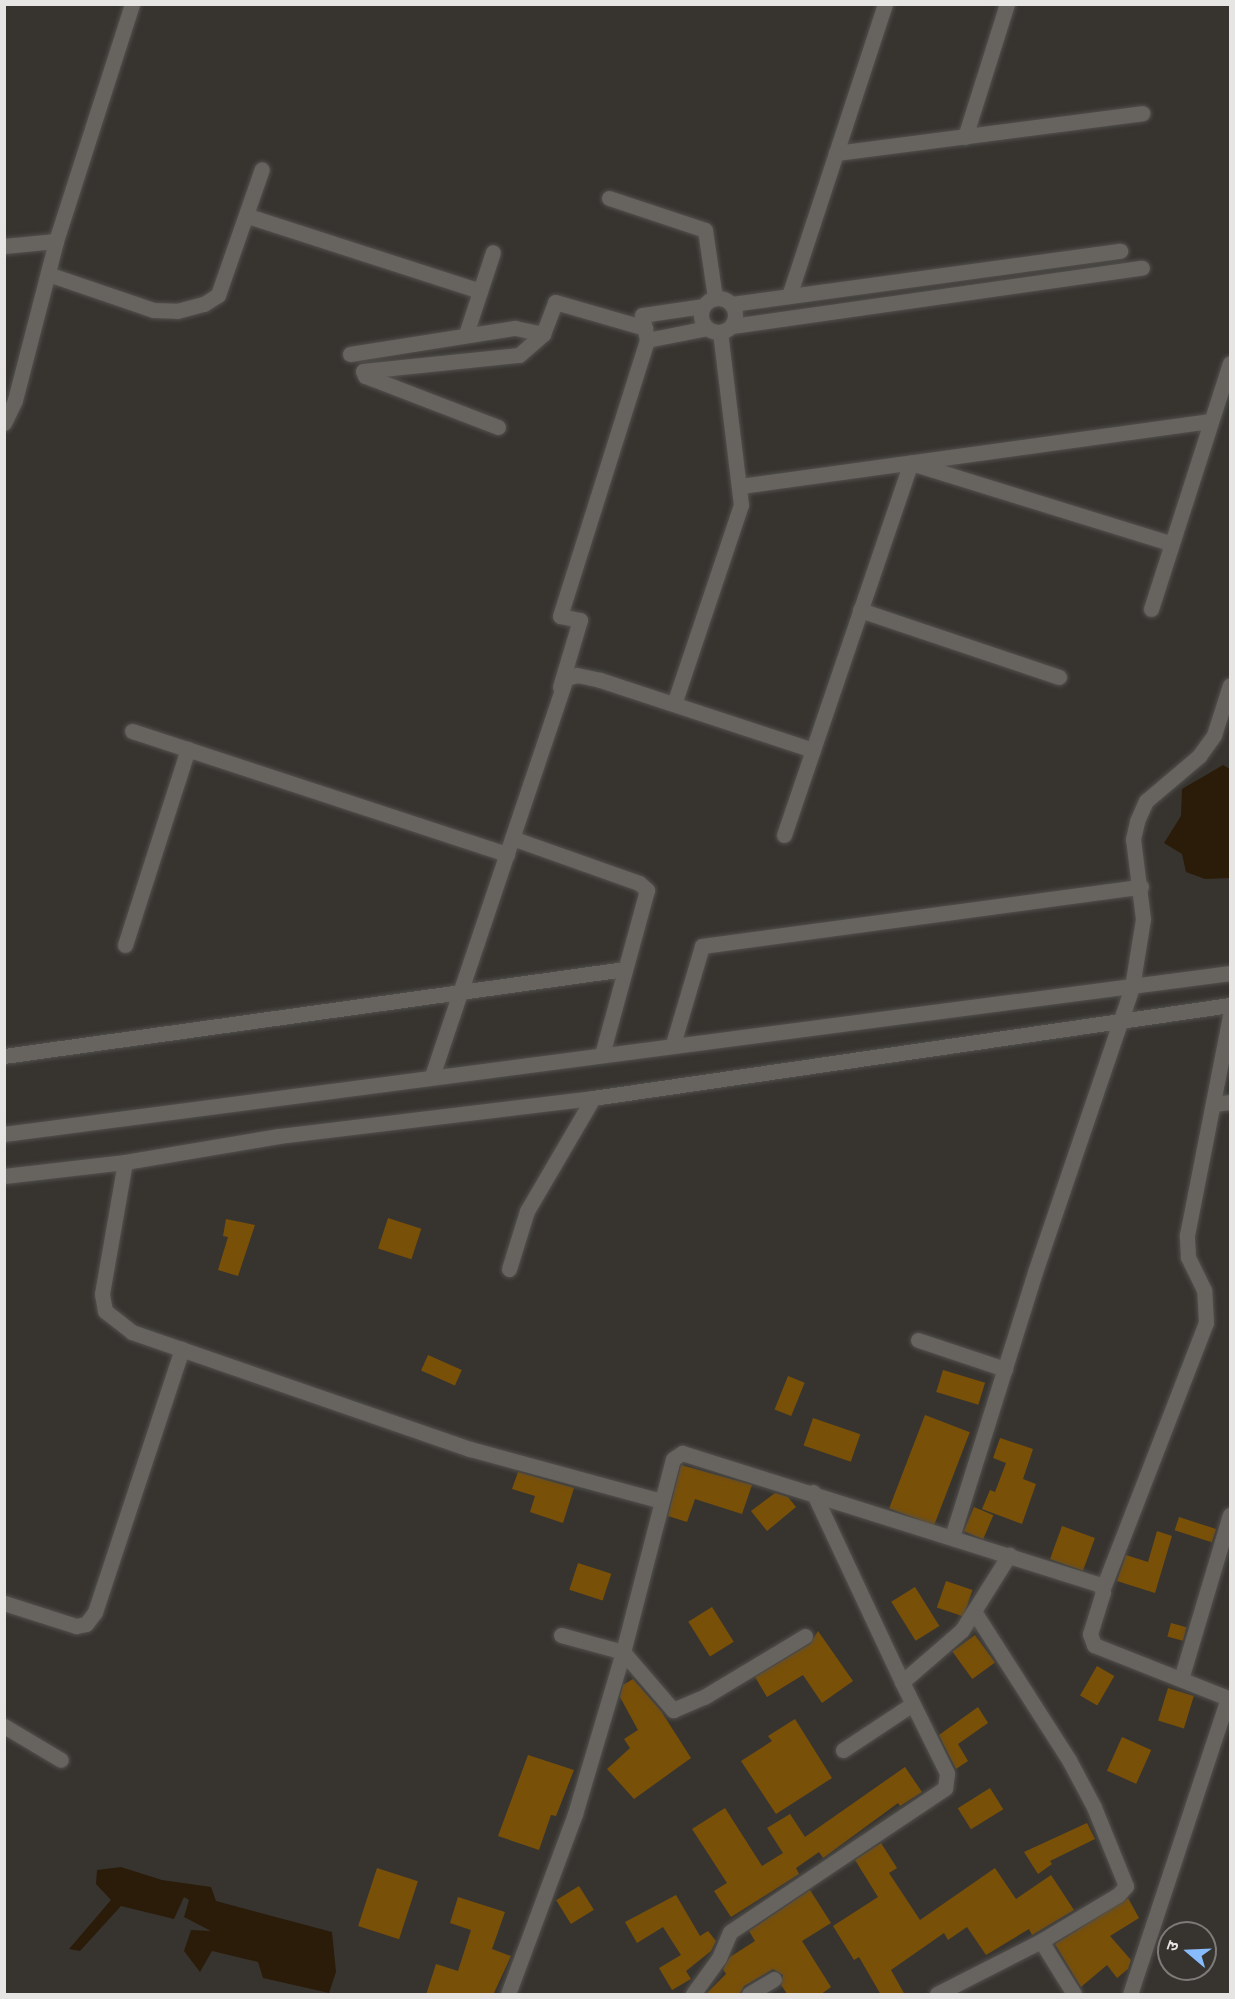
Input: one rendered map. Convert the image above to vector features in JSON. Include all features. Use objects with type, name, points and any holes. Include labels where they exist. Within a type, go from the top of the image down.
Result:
[{"type":"street","points":[[4,423],[56,241],[132,4]]},
{"type":"street","points":[[789,296],[885,4]]},
{"type":"street","points":[[965,136],[1007,4]]},
{"type":"street","points":[[836,153],[1142,113]]},
{"type":"street","points":[[48,274],[153,310],[177,311],[204,303],[218,295],[248,216],[262,169]]},
{"type":"street","points":[[609,198],[705,230],[709,302],[701,318],[720,328]]},
{"type":"street","points":[[248,216],[480,291]]},
{"type":"street","points":[[4,246],[56,241]]},
{"type":"street","points":[[432,1076],[507,854],[580,620],[560,616],[646,334],[642,315],[709,302],[732,304],[1120,251]]},
{"type":"street","points":[[466,334],[493,252]]},
{"type":"street","points":[[498,426],[365,376],[363,371],[519,355],[543,334],[555,302],[646,334],[720,328],[1142,268]]},
{"type":"street","points":[[720,328],[736,315],[732,304]]},
{"type":"street","points":[[350,354],[515,328],[543,334]]},
{"type":"street","points":[[674,704],[741,505],[741,486],[720,328]]},
{"type":"street","points":[[1151,609],[1230,363]]},
{"type":"street","points":[[741,486],[1212,421]]},
{"type":"street","points":[[911,463],[1172,544]]},
{"type":"street","points":[[784,835],[911,463]]},
{"type":"street","points":[[860,610],[1059,677]]},
{"type":"street","points":[[558,693],[566,678],[578,675],[813,750]]},
{"type":"street","points":[[952,1537],[1118,1022],[1132,987],[1143,919],[1141,887],[1133,839],[1137,821],[1146,801],[1199,756],[1214,735],[1230,685]]},
{"type":"street","points":[[132,731],[507,854]]},
{"type":"street","points":[[125,945],[188,749]]},
{"type":"street","points":[[512,838],[639,883],[647,890],[602,1054]]},
{"type":"street","points":[[674,1044],[702,946],[1141,887]]},
{"type":"street","points":[[4,1056],[625,969]]},
{"type":"street","points":[[4,1134],[674,1044],[1230,973]]},
{"type":"street","points":[[4,1176],[125,1162],[279,1136],[593,1098],[1230,1005]]},
{"type":"street","points":[[1130,1995],[1228,1698],[1101,1648],[1090,1641],[1103,1588],[1206,1323],[1204,1290],[1185,1249],[1230,1015]]},
{"type":"street","points":[[509,1269],[526,1211],[593,1098]]},
{"type":"street","points":[[1214,1104],[1230,1102]]},
{"type":"street","points":[[125,1162],[102,1294],[105,1311],[132,1332],[470,1449],[661,1501]]},
{"type":"street","points":[[918,1340],[1005,1369]]},
{"type":"street","points":[[4,1603],[76,1626],[86,1624],[95,1612],[182,1349]]},
{"type":"street","points":[[508,1995],[575,1814],[623,1652],[673,1459],[681,1453],[813,1492],[1103,1588]]},
{"type":"street","points":[[693,1995],[719,1958],[730,1932],[945,1788],[947,1773],[911,1705],[813,1492]]},
{"type":"street","points":[[1181,1679],[1230,1515]]},
{"type":"street","points":[[902,1682],[944,1649],[975,1613],[1009,1555]]},
{"type":"street","points":[[938,1995],[1041,1941],[1118,1895],[1125,1882],[1069,1760],[975,1613]]},
{"type":"street","points":[[561,1635],[623,1652],[673,1710],[704,1697],[805,1636]]},
{"type":"street","points":[[843,1750],[911,1705]]},
{"type":"street","points":[[4,1726],[61,1760]]},
{"type":"street","points":[[1041,1941],[1074,1995]]},
{"type":"street","points":[[749,1995],[774,1979]]},
{"type":"shaded area","points":[[1223,765],[1230,769],[1230,878],[1205,879],[1186,872],[1182,854],[1164,843],[1181,816],[1182,789]]},
{"type":"shaded area","points":[[121,1867],[162,1880],[211,1887],[216,1901],[332,1932],[336,1972],[329,1993],[263,1978],[258,1962],[212,1951],[200,1972],[184,1951],[191,1930],[211,1931],[184,1917],[189,1900],[184,1897],[174,1919],[121,1906],[80,1951],[69,1949],[111,1900],[96,1884],[97,1870]]},
{"type":"building","points":[[388,1218],[421,1229],[411,1259],[378,1248]]},
{"type":"building","points":[[226,1219],[255,1225],[238,1276],[218,1270],[228,1237],[223,1236]]},
{"type":"building","points":[[428,1355],[462,1370],[455,1386],[421,1371]]},
{"type":"building","points":[[943,1370],[985,1383],[978,1405],[936,1392]]},
{"type":"building","points":[[788,1376],[805,1383],[791,1416],[775,1409]]},
{"type":"building","points":[[925,1415],[970,1432],[934,1526],[889,1508]]},
{"type":"building","points":[[813,1418],[860,1434],[851,1462],[804,1445]]},
{"type":"building","points":[[1000,1438],[1033,1449],[1023,1479],[1036,1484],[1022,1524],[982,1509],[990,1490],[995,1492],[1006,1463],[993,1458]]},
{"type":"building","points":[[681,1465],[752,1485],[742,1514],[695,1499],[687,1522],[668,1516]]},
{"type":"building","points":[[518,1472],[574,1488],[563,1523],[530,1512],[535,1496],[512,1489]]},
{"type":"building","points":[[775,1493],[788,1497],[796,1507],[767,1531],[751,1511]]},
{"type":"building","points":[[974,1507],[993,1515],[983,1539],[964,1531]]},
{"type":"building","points":[[1179,1517],[1216,1529],[1212,1542],[1175,1530]]},
{"type":"building","points":[[1062,1526],[1095,1538],[1083,1571],[1050,1559]]},
{"type":"building","points":[[1157,1531],[1172,1536],[1155,1593],[1117,1581],[1126,1555],[1148,1562]]},
{"type":"building","points":[[578,1563],[611,1574],[603,1600],[569,1590]]},
{"type":"building","points":[[946,1581],[972,1590],[963,1617],[937,1607]]},
{"type":"building","points":[[915,1587],[939,1626],[916,1641],[891,1602]]},
{"type":"building","points":[[712,1607],[734,1642],[710,1657],[688,1622]]},
{"type":"building","points":[[1171,1623],[1186,1627],[1183,1641],[1167,1637]]},
{"type":"building","points":[[818,1631],[853,1681],[822,1703],[803,1675],[767,1697],[755,1677],[810,1644]]},
{"type":"building","points":[[975,1635],[995,1663],[972,1679],[952,1651]]},
{"type":"building","points":[[1097,1666],[1114,1676],[1097,1705],[1080,1695]]},
{"type":"building","points":[[633,1679],[661,1711],[691,1758],[634,1799],[607,1769],[630,1748],[624,1739],[638,1730],[620,1697],[623,1685]]},
{"type":"building","points":[[1168,1688],[1194,1696],[1184,1728],[1158,1721]]},
{"type":"building","points":[[978,1707],[988,1723],[958,1744],[968,1761],[956,1769],[939,1735]]},
{"type":"building","points":[[795,1719],[832,1778],[776,1814],[741,1761],[772,1741],[768,1736]]},
{"type":"building","points":[[1122,1737],[1151,1750],[1136,1784],[1107,1771]]},
{"type":"building","points":[[528,1755],[574,1770],[556,1816],[551,1815],[539,1850],[498,1836]]},
{"type":"building","points":[[905,1767],[922,1792],[900,1806],[898,1803],[823,1858],[819,1852],[796,1868],[799,1874],[731,1917],[714,1891],[727,1883],[692,1829],[725,1808],[762,1866],[783,1853],[767,1828],[790,1814],[805,1837]]},
{"type":"building","points":[[990,1788],[1003,1809],[971,1829],[958,1808]]},
{"type":"building","points":[[1087,1823],[1095,1839],[1050,1861],[1052,1864],[1038,1874],[1024,1852]]},
{"type":"building","points":[[881,1843],[897,1868],[889,1873],[920,1920],[995,1868],[1016,1899],[1051,1875],[1074,1910],[1032,1935],[1029,1929],[986,1955],[967,1927],[948,1940],[944,1933],[891,1970],[905,1995],[881,1995],[859,1957],[854,1960],[833,1926],[878,1897],[855,1860]]},
{"type":"building","points":[[377,1868],[418,1881],[399,1939],[358,1926]]},
{"type":"building","points":[[579,1886],[594,1910],[571,1924],[556,1900]]},
{"type":"building","points":[[810,1890],[831,1923],[802,1941],[831,1987],[820,1995],[788,1995],[781,1985],[783,1975],[773,1969],[744,1986],[739,1995],[705,1995],[726,1974],[723,1969],[730,1957],[755,1941],[749,1931]]},
{"type":"building","points":[[676,1895],[700,1936],[708,1931],[716,1941],[711,1951],[686,1971],[691,1979],[672,1990],[659,1968],[681,1955],[663,1927],[637,1943],[625,1922]]},
{"type":"building","points":[[458,1897],[505,1912],[492,1949],[511,1956],[493,1995],[426,1995],[436,1964],[458,1971],[471,1930],[450,1923]]},
{"type":"building","points":[[1128,1898],[1139,1918],[1110,1936],[1131,1960],[1128,1969],[1117,1978],[1107,1965],[1081,1987],[1055,1944]]}]
